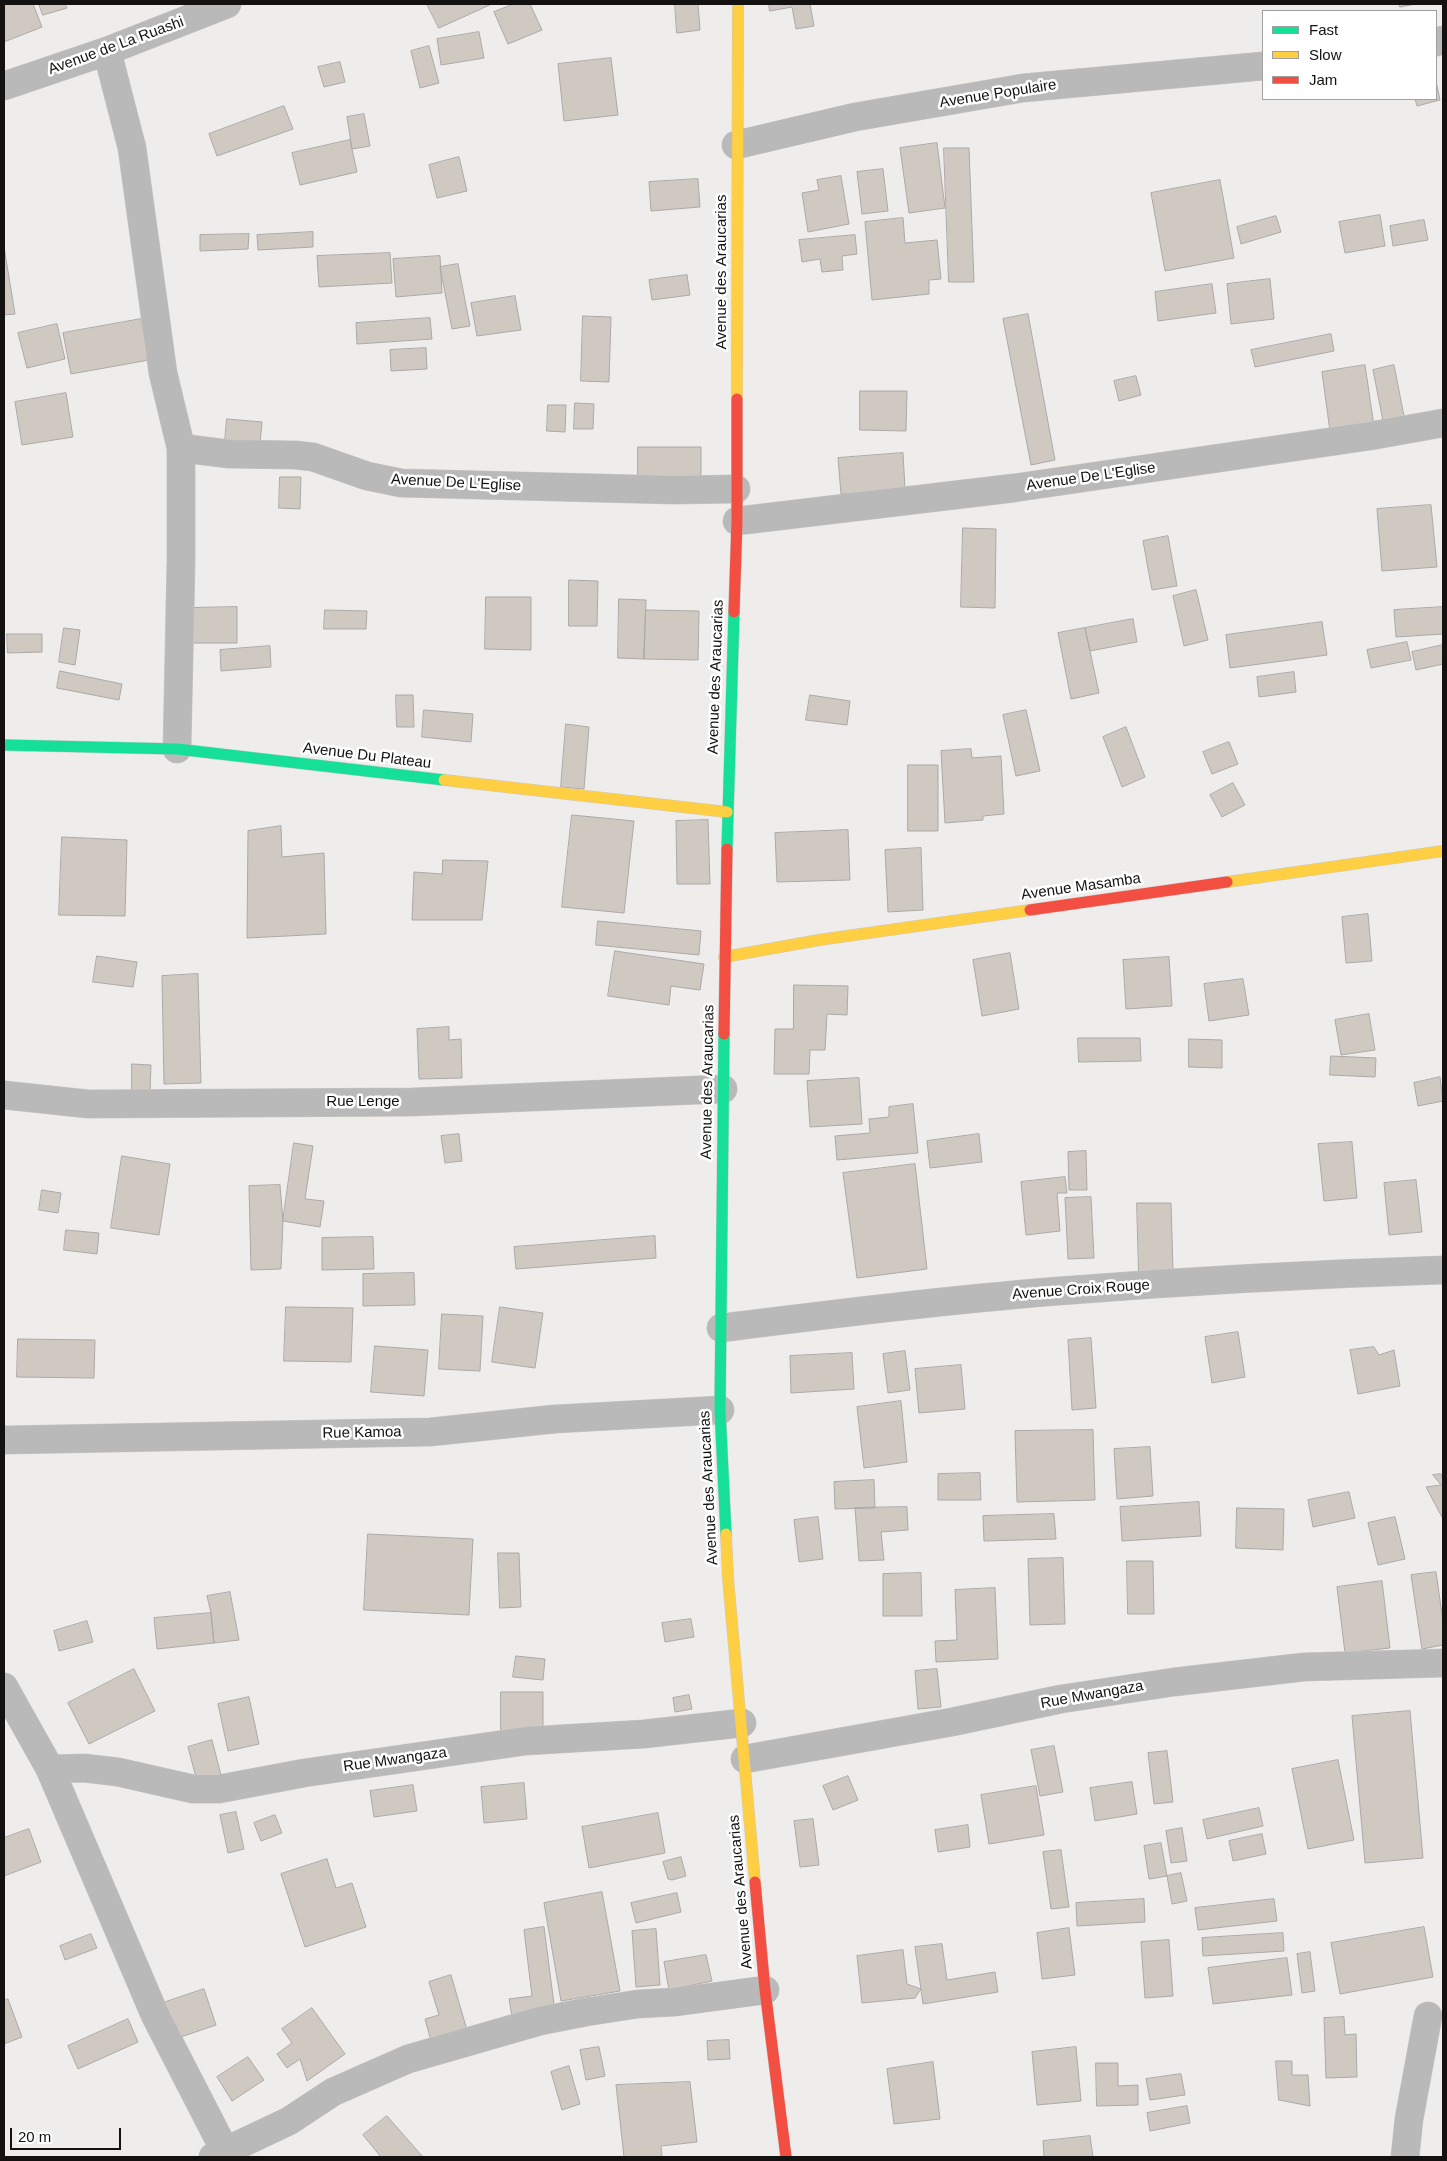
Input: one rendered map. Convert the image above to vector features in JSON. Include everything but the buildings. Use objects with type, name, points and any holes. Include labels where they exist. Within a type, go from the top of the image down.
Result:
[{"type":"street","name":"Avenue de La Ruashi","points":[[4,86],[107,51],[227,4]]},
{"type":"street","name":"Avenue des Araucarias","points":[[738,4],[736,145],[737,521],[726,812],[720,1410],[728,1578],[765,1990],[786,2157]]},
{"type":"street","points":[[107,51],[132,148],[163,374],[180,448],[181,561],[177,749]]},
{"type":"street","name":"Avenue Populaire","points":[[736,145],[855,117],[1023,88],[1262,66]]},
{"type":"street","name":"Avenue De L'Eglise","points":[[737,521],[1004,489],[1360,438],[1443,423]]},
{"type":"street","name":"Avenue De L'Eglise","points":[[180,448],[229,454],[313,457],[367,476],[400,483],[674,490],[736,489]]},
{"type":"street","name":"Avenue Du Plateau","points":[[4,745],[177,749],[726,812]]},
{"type":"street","name":"Avenue Masamba","points":[[724,957],[819,940],[1443,851]]},
{"type":"street","name":"Rue Lenge","points":[[4,1095],[88,1104],[413,1102],[723,1088]]},
{"type":"street","name":"Avenue Croix Rouge","points":[[721,1328],[893,1307],[1059,1291],[1329,1274],[1443,1270]]},
{"type":"street","name":"Rue Kamoa","points":[[4,1440],[430,1432],[555,1419],[720,1410]]},
{"type":"street","name":"Rue Mwangaza","points":[[745,1759],[952,1722],[1061,1699],[1174,1682],[1304,1667],[1443,1663]]},
{"type":"street","points":[[4,1687],[50,1769],[156,2015],[219,2154],[289,2121],[333,2092],[408,2059],[540,2021],[586,2012],[638,2004],[675,2002],[765,1990]]},
{"type":"street","name":"Rue Mwangaza","points":[[50,1769],[84,1768],[118,1772],[193,1789],[219,1789],[304,1773],[526,1741],[644,1734],[742,1724]]},
{"type":"street","points":[[1405,2157],[1409,2119],[1428,2016]]},
{"type":"traffic: fast","points":[[727,849],[734,612]]},
{"type":"traffic: fast","points":[[4,745],[177,749],[444,780]]},
{"type":"traffic: fast","points":[[724,1034],[720,1410],[726,1534]]},
{"type":"traffic: slow","points":[[737,399],[738,4]]},
{"type":"traffic: slow","points":[[444,780],[727,812]]},
{"type":"traffic: slow","points":[[1227,882],[1443,851]]},
{"type":"traffic: slow","points":[[724,957],[819,940],[1030,910]]},
{"type":"traffic: slow","points":[[726,1534],[728,1578],[755,1882]]},
{"type":"traffic: jam","points":[[734,612],[737,521],[737,399]]},
{"type":"traffic: jam","points":[[724,1034],[727,849]]},
{"type":"traffic: jam","points":[[1030,910],[1227,882]]},
{"type":"traffic: jam","points":[[755,1882],[765,1990],[786,2157]]}]
